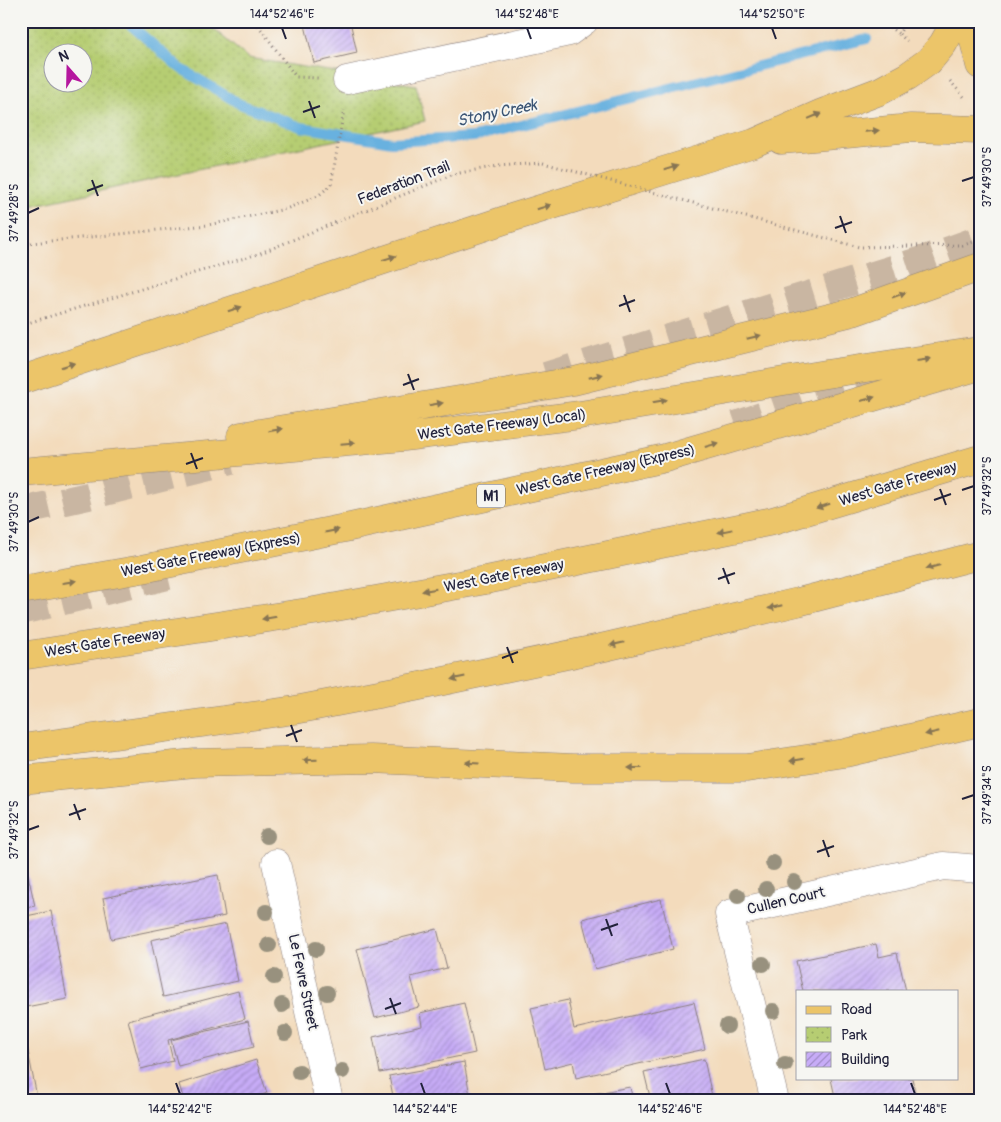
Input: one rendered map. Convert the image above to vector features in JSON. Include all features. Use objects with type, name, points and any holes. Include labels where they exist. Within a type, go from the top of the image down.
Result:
[{"type":"main road","points":[[21,380],[514,217],[754,142],[880,91],[908,76],[929,61],[943,44],[956,21]]},
{"type":"main road","points":[[969,21],[980,65]]},
{"type":"main road","points":[[754,142],[911,128],[980,130]]},
{"type":"main road","points":[[30,472],[574,381],[853,312],[980,267]]},
{"type":"main road","name":"West Gate Freeway (Local)","points":[[30,472],[404,437],[580,415],[826,374],[968,362]]},
{"type":"main road","name":"West Gate Freeway (Express)","points":[[21,590],[142,569],[332,531],[665,458],[968,362]]},
{"type":"main road","name":"West Gate Freeway","points":[[21,656],[314,611],[505,576],[773,521],[975,461]]},
{"type":"main road","points":[[21,748],[294,710],[415,687],[634,640],[798,602],[980,555]]},
{"type":"main road","points":[[21,780],[195,763],[371,759],[573,768],[747,768],[845,753],[980,722]]},
{"type":"street","points":[[347,83],[569,32],[584,21]]},
{"type":"street","name":"Le Fevre Street","points":[[276,864],[329,1101]]},
{"type":"street","name":"Cullen Court","points":[[775,1101],[728,914],[943,866],[980,869]]},
{"type":"path","points":[[21,244],[208,225],[286,209],[318,196],[331,185],[347,83],[296,77],[255,21]]},
{"type":"path","points":[[881,21],[900,34]]},
{"type":"path","name":"Federation Trail","points":[[21,325],[258,254],[454,174],[498,166],[543,163],[859,247],[963,246],[980,240]]},
{"type":"green space","points":[[21,21],[204,21],[248,58],[416,85],[425,121],[21,208]]},
{"type":"building","points":[[304,21],[350,21],[357,53],[314,63]]},
{"type":"building","points":[[21,844],[35,906],[21,909]]},
{"type":"building","points":[[218,875],[225,916],[111,939],[103,898]]},
{"type":"building","points":[[661,899],[673,949],[595,969],[582,919]]},
{"type":"building","points":[[51,911],[67,999],[21,1008],[21,917]]},
{"type":"building","points":[[226,924],[238,981],[163,997],[151,940]]},
{"type":"building","points":[[437,929],[447,968],[411,977],[419,1007],[375,1018],[357,949]]},
{"type":"building","points":[[876,944],[879,957],[897,953],[906,990],[803,990],[796,961]]},
{"type":"building","points":[[238,991],[245,1019],[168,1040],[173,1061],[141,1069],[128,1020]]},
{"type":"building","points":[[568,1000],[574,1029],[694,1002],[705,1049],[576,1078],[573,1062],[545,1069],[531,1008]]},
{"type":"building","points":[[464,1003],[475,1053],[380,1073],[373,1037],[422,1026],[420,1013]]},
{"type":"building","points":[[248,1021],[254,1047],[178,1066],[171,1040]]},
{"type":"building","points":[[26,1041],[37,1097],[21,1100],[21,1042]]},
{"type":"building","points":[[704,1059],[713,1101],[651,1101],[644,1072]]},
{"type":"building","points":[[256,1060],[267,1093],[243,1101],[184,1101],[179,1084]]},
{"type":"building","points":[[464,1062],[471,1101],[394,1101],[389,1076]]},
{"type":"building","points":[[831,1080],[912,1080],[917,1101],[836,1101]]},
{"type":"building","points":[[630,1087],[633,1101],[588,1101],[586,1095]]},
{"type":"waterway","name":"Stony Creek","points":[[126,21],[180,68],[240,104],[301,127],[392,142],[474,137],[867,39]]},
{"type":"tunnel","points":[[546,376],[922,260],[980,239]]},
{"type":"tunnel","points":[[736,425],[889,371]]},
{"type":"tunnel","points":[[21,511],[231,461]]},
{"type":"tunnel","points":[[21,611],[168,576]]}]
